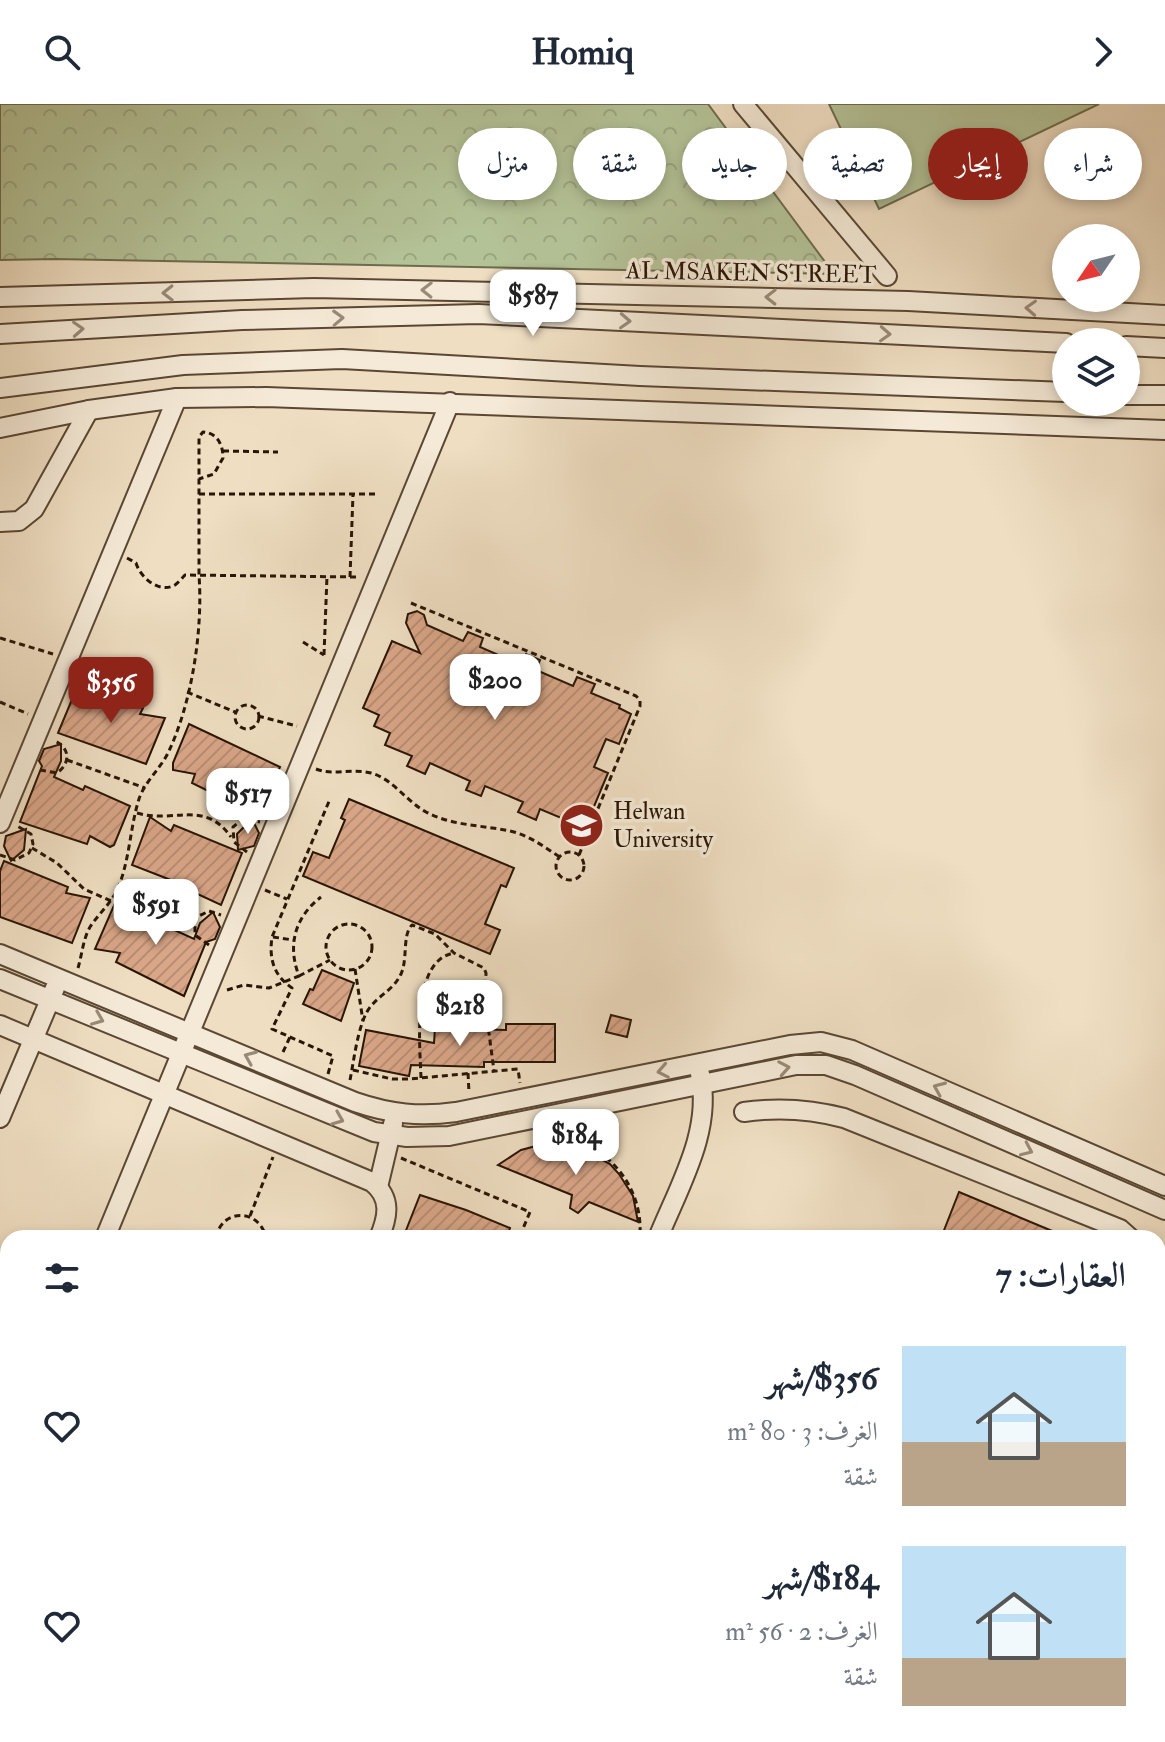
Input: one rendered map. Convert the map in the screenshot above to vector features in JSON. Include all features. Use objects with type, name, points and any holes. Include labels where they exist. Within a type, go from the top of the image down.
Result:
[{"type":"street","points":[[743,104],[887,276]]},
{"type":"street","name":"AL MSAKEN STREET","points":[[0,297],[314,288],[908,301],[1165,315]]},
{"type":"street","name":"AL MSAKEN STREET","points":[[0,334],[242,320],[478,314],[1052,342]]},
{"type":"street","points":[[1140,347],[1165,348]]},
{"type":"street","points":[[0,388],[183,365],[342,359],[640,376],[1052,391]]},
{"type":"street","points":[[1140,395],[1165,395]]},
{"type":"street","points":[[0,822],[177,398]]},
{"type":"street","points":[[0,428],[89,410],[177,398],[345,398],[1165,430]]},
{"type":"street","points":[[108,1230],[450,402]]},
{"type":"street","points":[[0,522],[19,521],[34,509],[89,410]]},
{"type":"street","points":[[0,954],[345,1098],[395,1113],[423,1115],[456,1112],[806,1043],[837,1045],[1165,1186]]},
{"type":"street","points":[[0,979],[357,1127],[390,1144],[464,1134],[702,1083],[811,1064],[841,1069],[1165,1210]]},
{"type":"street","points":[[0,1118],[50,1000],[67,981]]},
{"type":"street","points":[[0,1025],[364,1178],[378,1187],[387,1206],[382,1230]]},
{"type":"street","points":[[730,1057],[733,1077]]},
{"type":"street","points":[[661,1230],[699,1133],[704,1108],[698,1064]]},
{"type":"street","points":[[744,1112],[785,1109],[844,1118],[1121,1230]]},
{"type":"street","points":[[378,1187],[395,1113]]},
{"type":"street","points":[[422,1138],[423,1115]]},
{"type":"path","points":[[67,981],[87,935],[118,887],[136,813],[145,788],[168,753],[187,692],[197,643],[199,479],[201,433],[209,433],[215,436],[223,451],[218,469],[208,478],[199,479]]},
{"type":"path","points":[[223,451],[278,452]]},
{"type":"path","points":[[199,494],[377,494]]},
{"type":"path","points":[[350,577],[353,494]]},
{"type":"path","points":[[112,554],[131,559],[146,580],[165,587],[175,585],[185,575],[378,578]]},
{"type":"path","points":[[324,655],[327,576]]},
{"type":"path","points":[[411,603],[639,698],[640,706],[579,855]]},
{"type":"path","points":[[0,638],[68,660]]},
{"type":"path","points":[[303,642],[342,665]]},
{"type":"path","points":[[187,692],[236,713]]},
{"type":"path","points":[[0,702],[61,744],[67,760],[62,770],[52,773],[25,764]]},
{"type":"path","points":[[236,713],[246,705],[254,708],[258,716],[315,731]]},
{"type":"path","points":[[236,713],[236,722],[243,728],[252,728],[258,716]]},
{"type":"path","points":[[67,760],[145,788]]},
{"type":"path","points":[[302,762],[328,773],[359,771],[377,775],[433,816],[520,834],[560,857]]},
{"type":"path","points":[[323,1088],[333,1056],[272,1029],[292,988],[283,982],[272,961],[272,937],[330,799]]},
{"type":"path","points":[[136,813],[160,818],[203,815],[220,824],[241,849],[262,858]]},
{"type":"path","points":[[231,837],[235,823],[244,818],[275,828]]},
{"type":"path","points":[[0,822],[25,829],[32,839],[32,848],[20,859],[0,855]]},
{"type":"path","points":[[32,848],[57,863],[84,889],[111,901]]},
{"type":"path","points":[[570,852],[579,855],[584,863],[581,874],[570,880],[559,874],[560,857],[570,852]]},
{"type":"path","points":[[251,885],[287,899]]},
{"type":"path","points":[[118,887],[158,901],[195,920]]},
{"type":"path","points":[[299,976],[293,955],[293,940],[305,912],[321,897]]},
{"type":"path","points":[[224,951],[199,940],[193,929],[195,920],[199,914],[209,911],[236,921]]},
{"type":"path","points":[[356,925],[370,936],[372,948],[365,963],[355,969],[341,969],[330,960],[326,949],[330,933],[339,926],[356,925]]},
{"type":"path","points":[[345,1098],[363,1023],[371,1006],[388,993],[400,977],[406,959],[408,928],[417,926],[435,934],[454,953],[482,965],[486,973],[485,1003],[494,1071]]},
{"type":"path","points":[[272,937],[293,940]]},
{"type":"path","points":[[421,1078],[422,998],[436,962],[444,955],[454,953]]},
{"type":"path","points":[[207,990],[244,985],[269,988],[330,960]]},
{"type":"path","points":[[355,969],[363,1023]]},
{"type":"path","points":[[352,1070],[392,1079],[518,1069],[522,1099]]},
{"type":"path","points":[[581,1141],[605,1155],[625,1176],[639,1212],[639,1230]]},
{"type":"path","points":[[250,1216],[279,1142]]},
{"type":"path","points":[[390,1144],[530,1212],[522,1230]]},
{"type":"path","points":[[218,1230],[234,1215],[250,1216],[264,1230]]},
{"type":"green space","points":[[0,104],[708,104],[726,128],[682,128],[682,200],[779,200],[834,274],[55,259],[0,260]]},
{"type":"green space","points":[[829,104],[1099,104],[1028,138],[1028,128],[928,128],[928,186],[912,193],[912,128],[840,128]]},
{"type":"green space","points":[[875,200],[898,200],[879,209]]},
{"type":"building","points":[[417,611],[424,615],[427,625],[463,641],[468,632],[483,638],[480,647],[521,665],[526,654],[540,660],[536,670],[573,686],[577,677],[595,684],[591,693],[620,705],[619,708],[631,714],[619,744],[606,739],[594,767],[608,773],[585,828],[540,809],[536,820],[518,812],[523,802],[485,786],[481,796],[466,790],[470,781],[430,763],[425,774],[407,766],[412,756],[385,745],[390,733],[374,726],[379,715],[363,708],[392,641],[420,653],[406,623],[408,614]]},
{"type":"building","points":[[78,685],[143,708],[140,714],[165,718],[146,764],[58,733]]},
{"type":"building","points":[[189,724],[280,767],[259,816],[192,783],[195,774],[173,770]]},
{"type":"building","points":[[61,744],[61,761],[54,777],[83,790],[85,786],[130,806],[114,845],[110,847],[90,836],[87,844],[20,822],[42,766],[39,761],[44,749]]},
{"type":"building","points":[[349,799],[514,868],[506,887],[501,885],[485,924],[500,930],[490,954],[303,876],[313,852],[329,858],[345,820],[341,818]]},
{"type":"building","points":[[150,817],[171,831],[174,825],[242,853],[221,905],[176,882],[132,865]]},
{"type":"building","points":[[252,819],[259,833],[254,846],[238,850],[237,834]]},
{"type":"building","points":[[26,829],[24,850],[11,861],[4,846],[6,836]]},
{"type":"building","points":[[4,861],[68,887],[66,893],[90,898],[72,943],[0,917],[0,871]]},
{"type":"building","points":[[115,903],[194,939],[200,923],[213,912],[220,927],[215,939],[206,942],[184,996],[116,962],[120,953],[95,949]]},
{"type":"building","points":[[322,970],[354,983],[341,1021],[303,1004]]},
{"type":"building","points":[[611,1015],[631,1020],[627,1037],[606,1032]]},
{"type":"building","points":[[506,1024],[555,1024],[555,1062],[484,1062],[484,1067],[411,1065],[409,1076],[359,1066],[366,1030],[434,1043],[435,1028],[506,1030]]},
{"type":"building","points":[[547,1143],[579,1147],[610,1164],[633,1196],[638,1222],[589,1202],[578,1213],[570,1208],[572,1195],[498,1165],[521,1150]]},
{"type":"building","points":[[959,1192],[1050,1230],[944,1230]]},
{"type":"building","points":[[420,1195],[510,1228],[509,1230],[406,1230]]},
{"type":"place","name":"Helwan University","points":[[582,825]]}]
